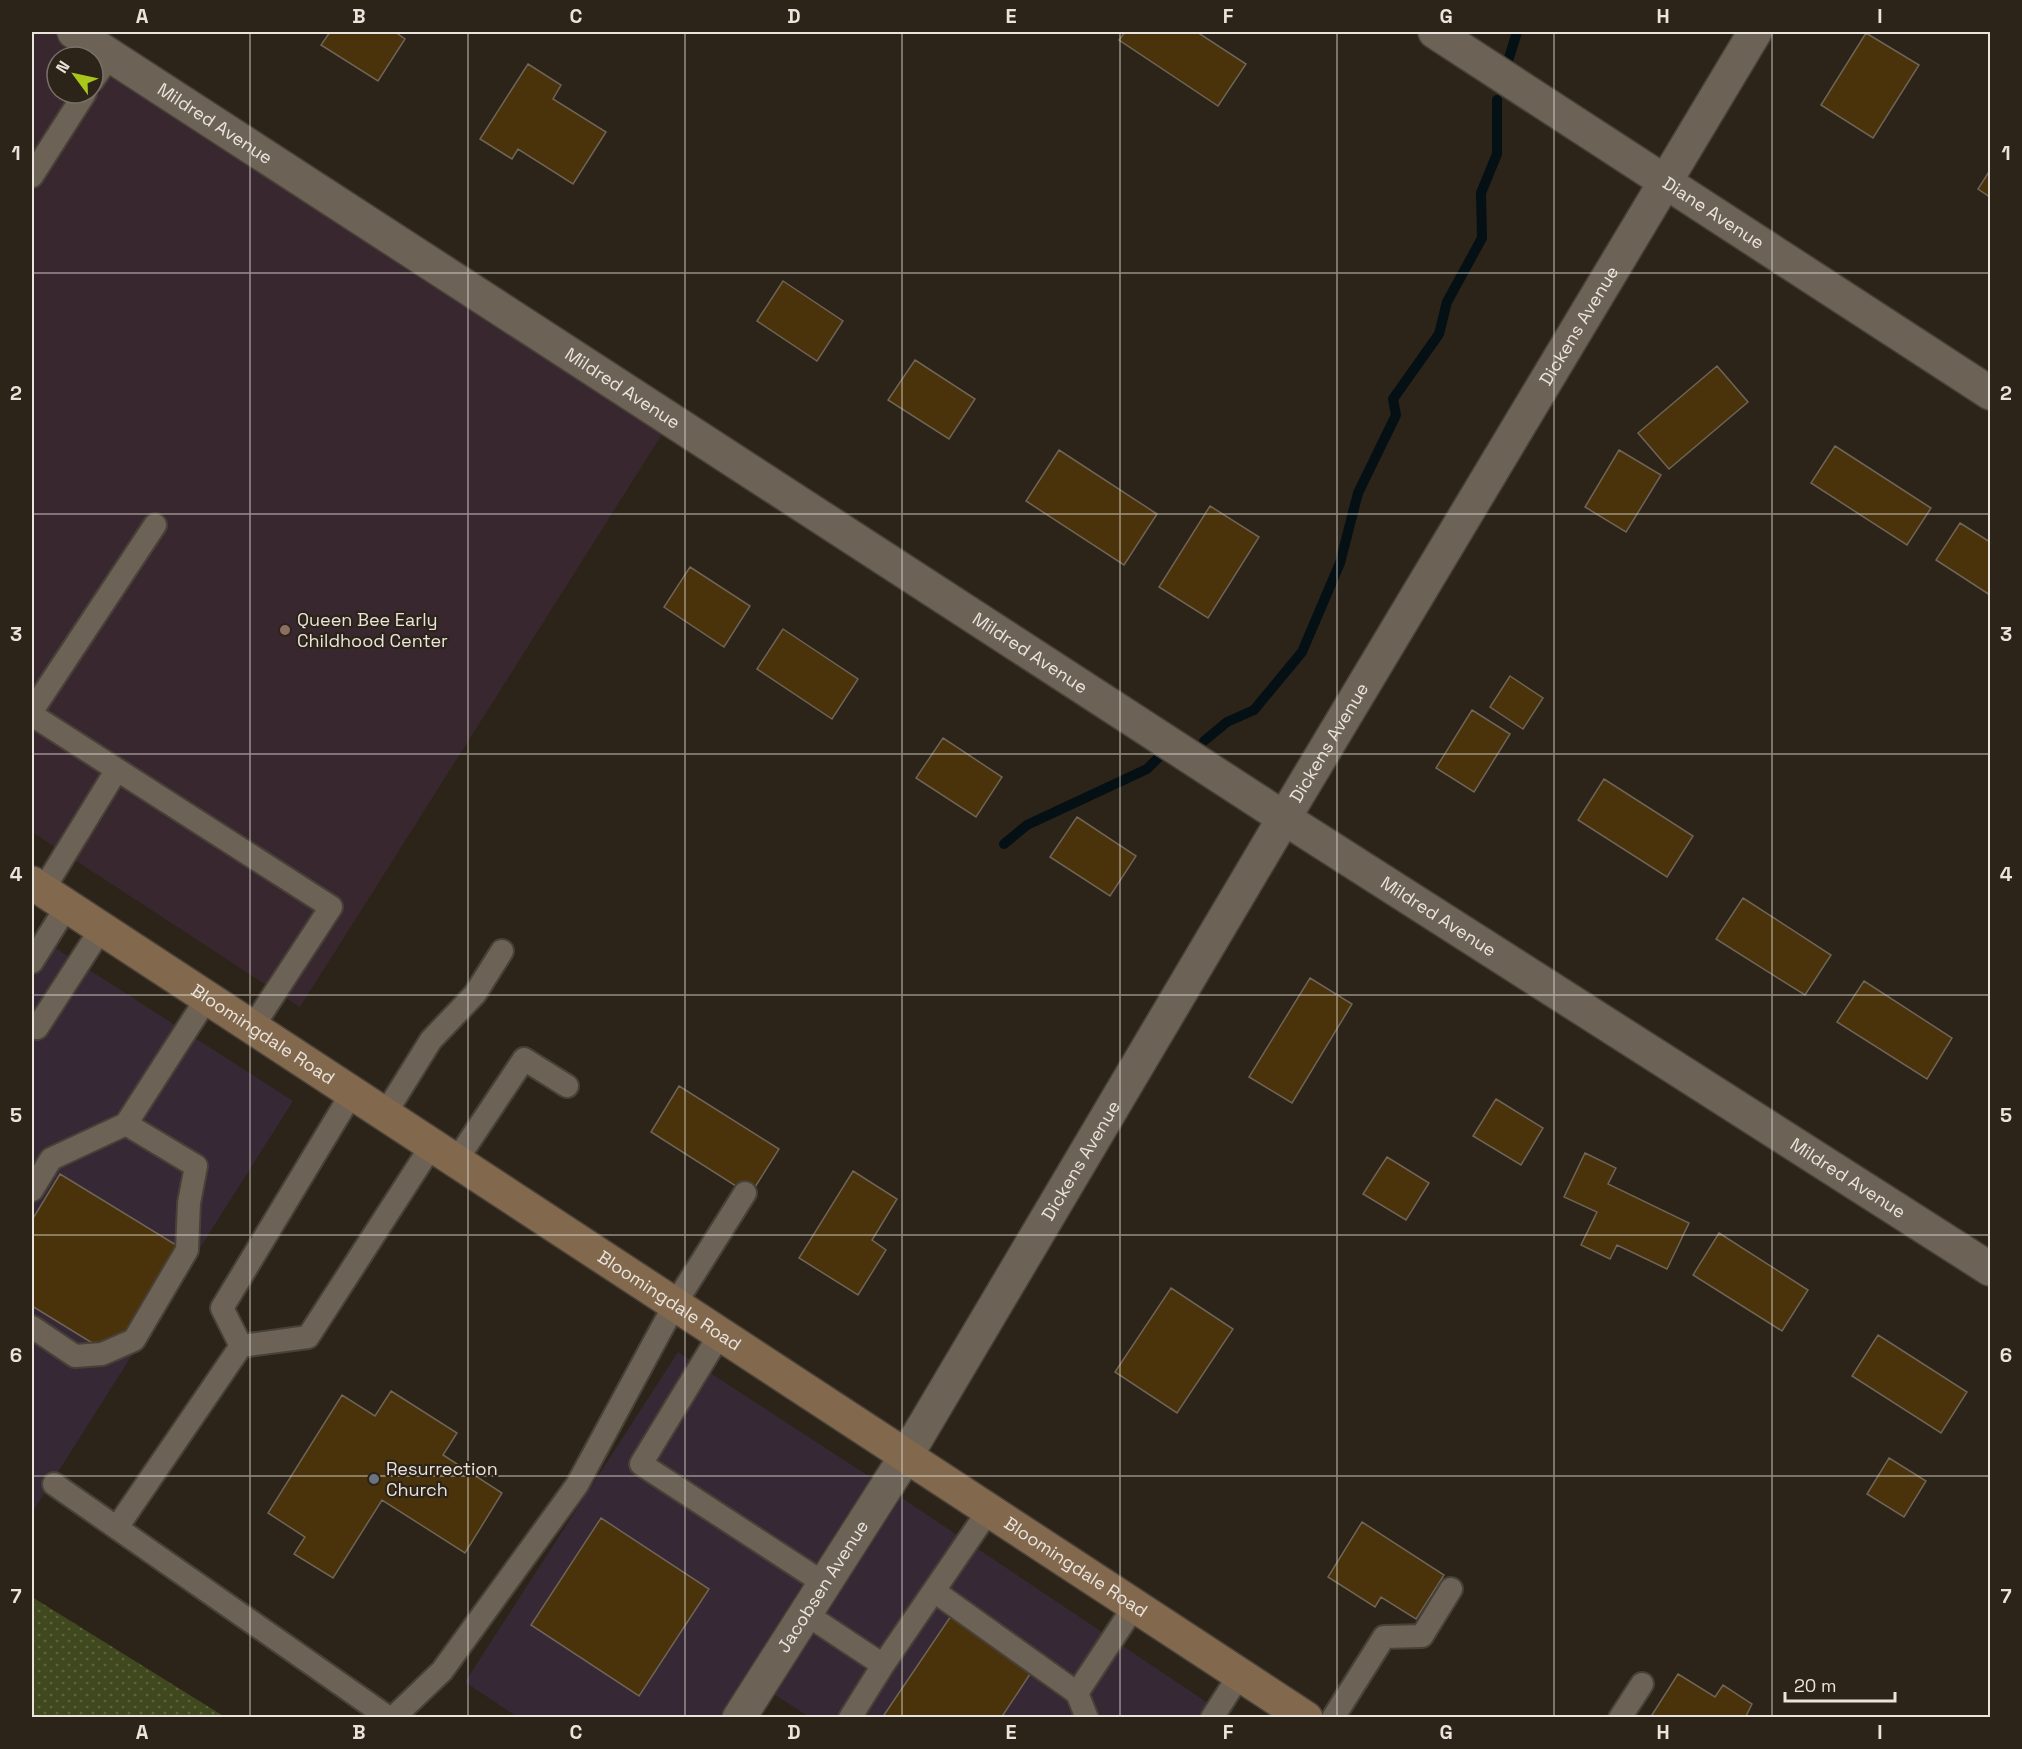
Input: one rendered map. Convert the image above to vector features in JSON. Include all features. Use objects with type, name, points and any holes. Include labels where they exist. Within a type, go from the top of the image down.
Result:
[{"type":"main road","name":"Bloomingdale Road","points":[[47,893],[1306,1718]]},
{"type":"street","name":"Mildred Avenue","points":[[74,32],[84,45]]},
{"type":"street","name":"Diane Avenue","points":[[1435,32],[1990,393]]},
{"type":"street","name":"Dickens Avenue","points":[[906,1456],[1284,818],[1755,32]]},
{"type":"street","name":"Mildred Avenue","points":[[105,71],[1990,1269]]},
{"type":"street","name":"Jacobsen Avenue","points":[[739,1718],[906,1456]]},
{"type":"lane","points":[[32,176],[77,105]]},
{"type":"lane","points":[[155,525],[32,713],[116,771],[331,907],[252,1028]]},
{"type":"lane","points":[[32,962],[47,893],[116,771]]},
{"type":"lane","points":[[32,1025],[38,1028],[101,929]]},
{"type":"lane","points":[[385,1114],[431,1040],[475,994],[502,951]]},
{"type":"lane","points":[[32,1190],[51,1159],[126,1124],[207,998]]},
{"type":"lane","points":[[118,1526],[241,1346],[308,1337],[444,1153],[524,1059],[567,1086]]},
{"type":"lane","points":[[241,1346],[222,1308],[352,1093]]},
{"type":"lane","points":[[32,1327],[75,1356],[102,1354],[134,1340],[187,1250],[189,1203],[196,1166],[126,1124]]},
{"type":"lane","points":[[54,1484],[118,1526],[391,1718],[442,1671],[577,1485],[675,1304],[745,1193]]},
{"type":"lane","points":[[720,1334],[641,1464],[825,1584]]},
{"type":"lane","points":[[850,1718],[883,1665],[988,1510]]},
{"type":"lane","points":[[1333,1718],[1384,1637],[1422,1636],[1451,1589]]},
{"type":"lane","points":[[934,1591],[1077,1693],[1087,1718]]},
{"type":"lane","points":[[1077,1693],[1135,1605]]},
{"type":"lane","points":[[806,1614],[883,1665]]},
{"type":"lane","points":[[1212,1718],[1240,1674]]},
{"type":"lane","points":[[1620,1718],[1642,1684]]},
{"type":"shaded area","name":"Queen Bee Early Childhood Center","points":[[32,32],[54,32],[74,45],[45,45],[45,105],[105,105],[105,65],[666,428],[300,1007],[32,832]]},
{"type":"shaded area","points":[[32,933],[293,1101],[32,1513]]},
{"type":"shaded area","points":[[678,1352],[884,1486],[1229,1717],[809,1717],[760,1685],[739,1717],[519,1718],[465,1682]]},
{"type":"green space","points":[[32,1597],[225,1717],[32,1717]]},
{"type":"building","points":[[330,32],[395,32],[405,39],[378,81],[321,45]]},
{"type":"building","points":[[1125,32],[1197,32],[1246,64],[1218,106],[1119,40]]},
{"type":"building","points":[[1866,33],[1919,65],[1873,138],[1821,105]]},
{"type":"building","points":[[528,64],[561,85],[553,99],[606,132],[573,184],[518,149],[512,159],[480,139]]},
{"type":"building","points":[[1990,170],[1990,197],[1978,189]]},
{"type":"building","points":[[783,281],[843,321],[817,361],[757,321]]},
{"type":"building","points":[[915,360],[975,399],[949,439],[888,400]]},
{"type":"building","points":[[1717,366],[1748,402],[1669,469],[1638,433]]},
{"type":"building","points":[[1835,446],[1931,508],[1907,545],[1811,483]]},
{"type":"building","points":[[1059,450],[1157,514],[1124,565],[1026,501]]},
{"type":"building","points":[[1619,450],[1661,475],[1626,532],[1585,507]]},
{"type":"building","points":[[1210,506],[1259,537],[1208,618],[1159,587]]},
{"type":"building","points":[[1960,523],[1990,542],[1990,595],[1936,560]]},
{"type":"building","points":[[690,567],[750,606],[724,647],[664,607]]},
{"type":"building","points":[[783,629],[858,679],[832,719],[757,669]]},
{"type":"building","points":[[1510,676],[1543,698],[1523,729],[1490,707]]},
{"type":"building","points":[[1472,710],[1510,734],[1474,792],[1436,768]]},
{"type":"building","points":[[943,738],[1002,777],[976,817],[916,778]]},
{"type":"building","points":[[1604,779],[1693,836],[1667,877],[1578,820]]},
{"type":"building","points":[[1077,817],[1136,856],[1110,896],[1050,857]]},
{"type":"building","points":[[1743,898],[1831,955],[1805,995],[1716,939]]},
{"type":"building","points":[[1310,978],[1352,1004],[1292,1103],[1249,1077]]},
{"type":"building","points":[[1864,981],[1952,1038],[1927,1079],[1837,1022]]},
{"type":"building","points":[[679,1086],[779,1149],[750,1195],[651,1132]]},
{"type":"building","points":[[1496,1099],[1543,1128],[1521,1165],[1473,1136]]},
{"type":"building","points":[[1585,1153],[1616,1168],[1608,1184],[1689,1223],[1667,1269],[1617,1245],[1610,1259],[1581,1245],[1597,1212],[1564,1197]]},
{"type":"building","points":[[1387,1157],[1429,1183],[1406,1220],[1363,1194]]},
{"type":"building","points":[[853,1171],[897,1199],[872,1240],[886,1250],[858,1295],[799,1258]]},
{"type":"building","points":[[60,1174],[181,1248],[115,1357],[32,1306],[32,1220]]},
{"type":"building","points":[[1719,1233],[1808,1290],[1782,1331],[1693,1275]]},
{"type":"building","points":[[1171,1288],[1233,1329],[1177,1413],[1115,1372]]},
{"type":"building","points":[[1878,1335],[1967,1392],[1941,1433],[1852,1376]]},
{"type":"building","points":[[391,1391],[457,1433],[443,1455],[502,1493],[465,1553],[382,1500],[333,1578],[294,1554],[305,1537],[268,1513],[342,1395],[375,1416]]},
{"type":"building","points":[[1889,1458],[1926,1481],[1904,1517],[1867,1494]]},
{"type":"building","points":[[601,1518],[709,1589],[639,1696],[531,1625]]},
{"type":"building","points":[[1362,1522],[1444,1575],[1416,1619],[1381,1597],[1375,1607],[1328,1577]]},
{"type":"building","points":[[955,1610],[1036,1665],[1001,1718],[882,1718]]},
{"type":"building","points":[[1678,1674],[1715,1697],[1723,1685],[1752,1704],[1745,1718],[1650,1718]]},
{"type":"waterway","points":[[1509,58],[1517,32]]},
{"type":"waterway","points":[[1204,741],[1227,722],[1254,710],[1302,652],[1340,563],[1358,493],[1396,415],[1393,399],[1439,334],[1447,302],[1482,238],[1481,193],[1497,154],[1497,100]]},
{"type":"waterway","points":[[1004,844],[1027,825],[1147,769],[1159,757]]},
{"type":"place","name":"Queen Bee Early Childhood Center","points":[[285,630]]},
{"type":"place","name":"Resurrection Church","points":[[374,1479]]}]
